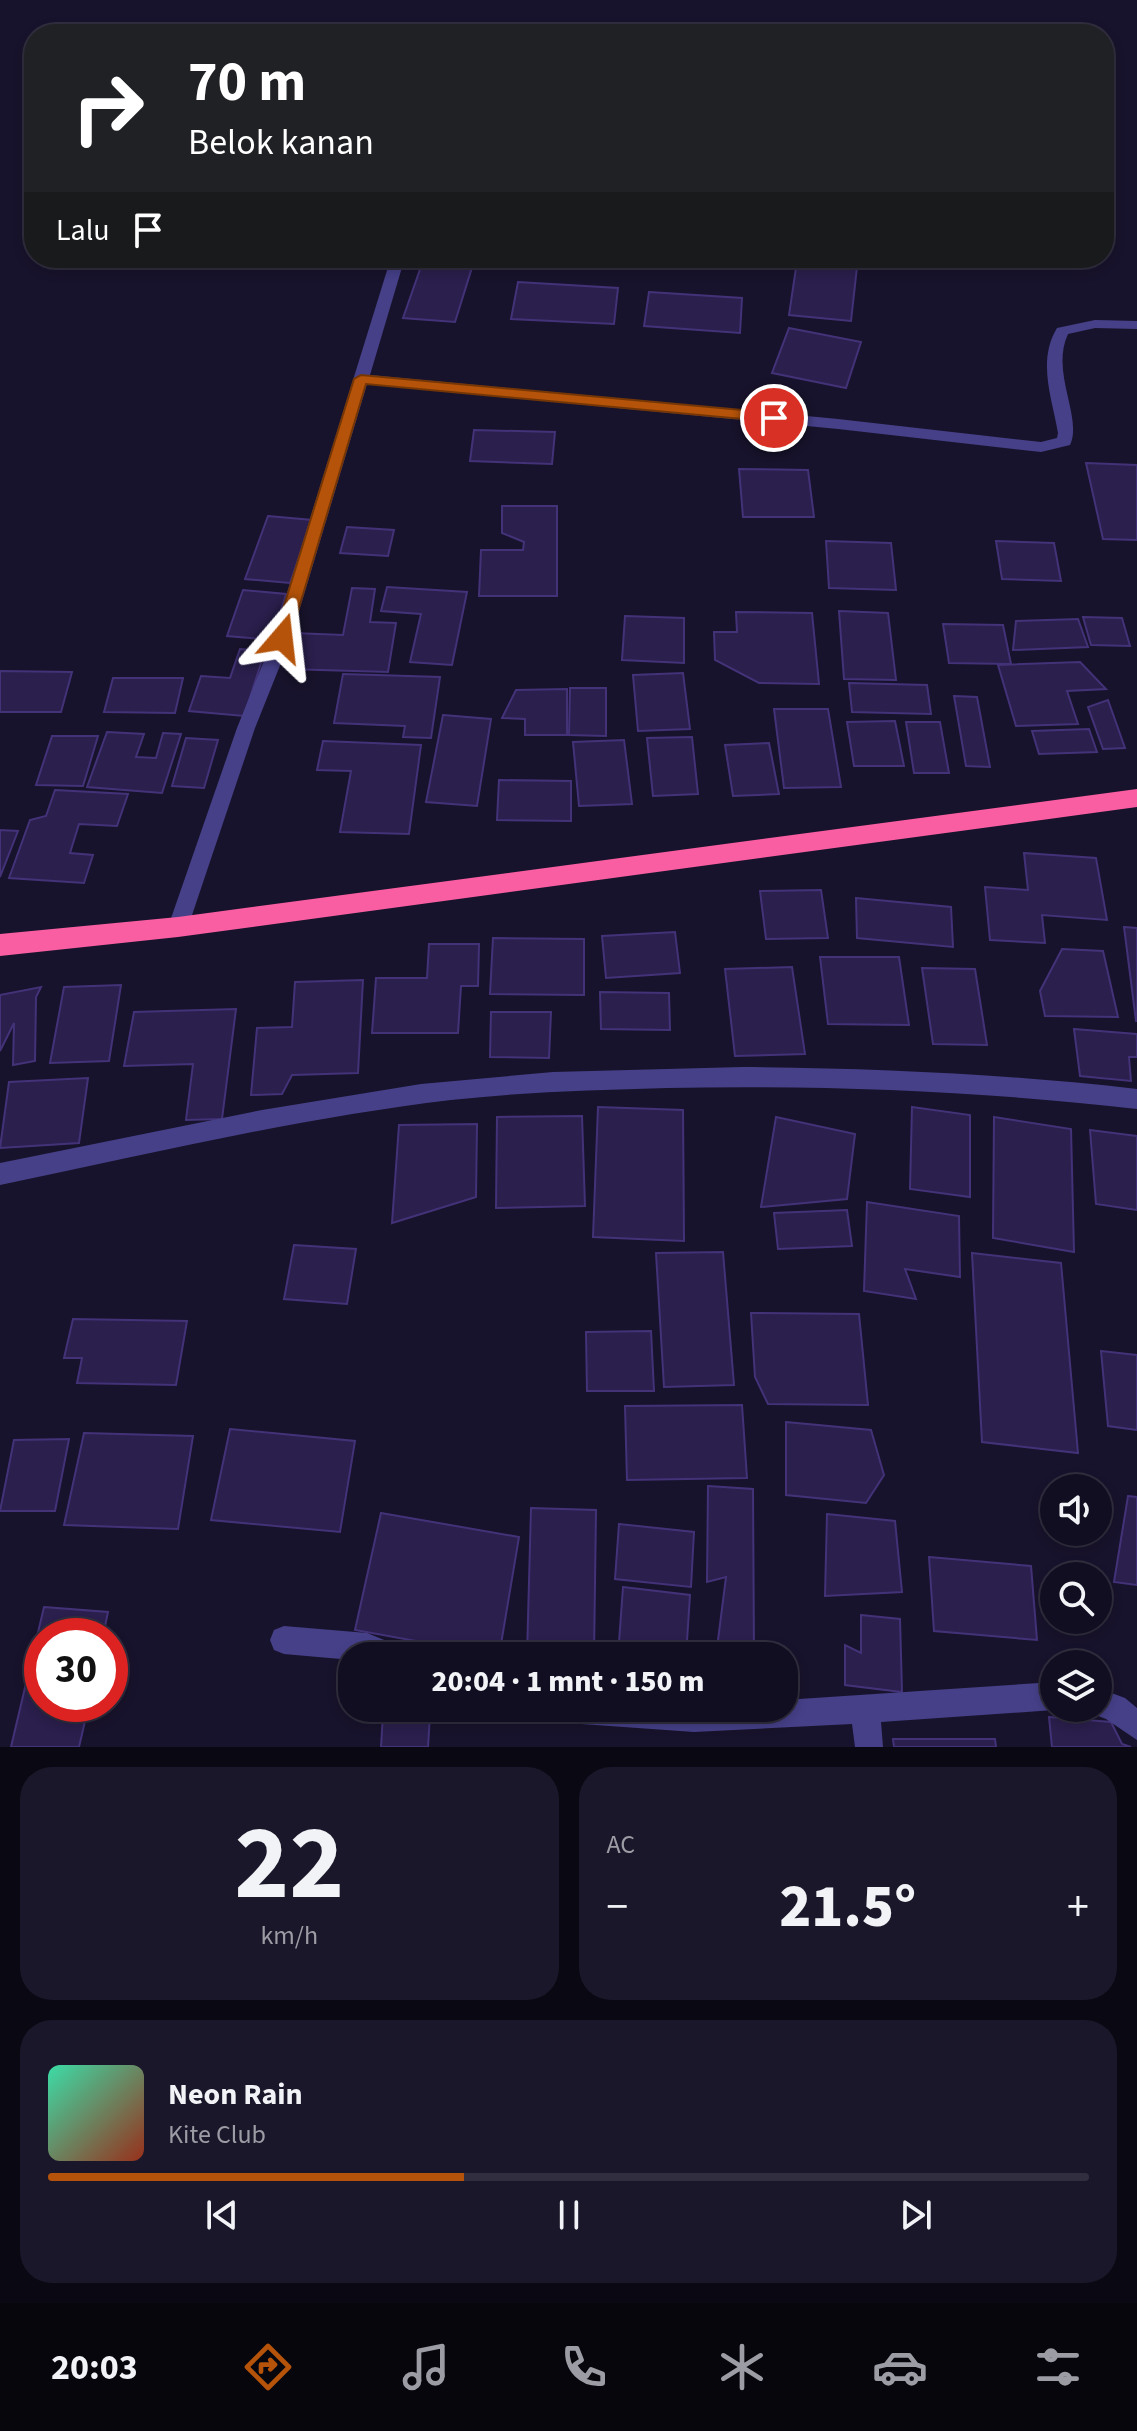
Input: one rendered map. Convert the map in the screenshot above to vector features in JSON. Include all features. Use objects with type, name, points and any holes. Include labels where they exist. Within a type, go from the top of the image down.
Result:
[{"type":"highway","points":[[0,945],[178,927],[1137,798]]},
{"type":"street","points":[[178,927],[246,728],[282,638],[395,268]]},
{"type":"street","points":[[361,379],[838,424],[1041,447],[1064,441],[1066,433],[1053,355],[1055,342],[1062,331],[1095,324],[1137,325]]},
{"type":"street","points":[[0,1174],[247,1123],[424,1094],[612,1079],[825,1075],[1043,1087],[1137,1099]]},
{"type":"street","points":[[284,1640],[338,1645]]},
{"type":"street","points":[[798,1713],[1040,1697]]},
{"type":"street","points":[[1112,1707],[1137,1726]]},
{"type":"street","points":[[865,1709],[869,1747]]},
{"type":"building","points":[[420,268],[472,268],[455,322],[403,318]]},
{"type":"building","points":[[796,268],[857,268],[851,321],[789,315]]},
{"type":"building","points":[[518,282],[618,288],[614,324],[511,319]]},
{"type":"building","points":[[649,292],[742,298],[740,333],[644,326]]},
{"type":"building","points":[[789,328],[861,342],[846,388],[772,373]]},
{"type":"building","points":[[474,430],[555,432],[552,464],[470,461]]},
{"type":"building","points":[[1086,463],[1137,465],[1137,540],[1103,539]]},
{"type":"building","points":[[739,469],[808,470],[814,517],[743,517]]},
{"type":"building","points":[[502,506],[557,506],[557,596],[479,596],[481,550],[523,550],[524,542],[502,533]]},
{"type":"building","points":[[268,516],[312,520],[290,583],[245,579]]},
{"type":"building","points":[[347,527],[394,530],[388,556],[340,553]]},
{"type":"building","points":[[826,541],[891,543],[896,590],[829,588]]},
{"type":"building","points":[[996,541],[1054,543],[1061,581],[1002,579]]},
{"type":"building","points":[[387,587],[467,592],[452,665],[410,662],[421,614],[381,611]]},
{"type":"building","points":[[352,588],[375,589],[370,622],[396,623],[388,672],[287,669],[294,633],[343,635]]},
{"type":"building","points":[[243,590],[286,594],[272,640],[227,636]]},
{"type":"building","points":[[839,611],[888,613],[896,680],[844,679]]},
{"type":"building","points":[[736,612],[812,613],[819,684],[759,683],[715,660],[714,632],[737,632]]},
{"type":"building","points":[[625,616],[684,618],[684,663],[622,660]]},
{"type":"building","points":[[1083,617],[1122,618],[1130,646],[1091,645]]},
{"type":"building","points":[[1078,619],[1088,647],[1013,650],[1016,621]]},
{"type":"building","points":[[943,624],[1003,625],[1011,664],[949,663]]},
{"type":"building","points":[[240,649],[265,651],[244,716],[189,711],[201,676],[230,678]]},
{"type":"building","points":[[1080,662],[1106,689],[1067,691],[1078,724],[1016,726],[998,665]]},
{"type":"building","points":[[0,671],[72,672],[61,712],[0,712]]},
{"type":"building","points":[[683,673],[690,729],[638,731],[633,675]]},
{"type":"building","points":[[343,674],[440,677],[431,738],[403,737],[405,726],[334,723]]},
{"type":"building","points":[[113,678],[183,678],[175,713],[104,712]]},
{"type":"building","points":[[849,683],[927,685],[931,714],[852,712]]},
{"type":"building","points":[[570,688],[606,688],[606,736],[569,735]]},
{"type":"building","points":[[567,689],[567,735],[525,735],[525,719],[502,718],[516,690]]},
{"type":"building","points":[[954,696],[977,697],[990,767],[966,766]]},
{"type":"building","points":[[1108,700],[1125,748],[1103,749],[1088,707]]},
{"type":"building","points":[[774,709],[828,709],[841,787],[784,788]]},
{"type":"building","points":[[443,715],[491,719],[477,806],[426,802]]},
{"type":"building","points":[[895,721],[904,766],[854,766],[847,722]]},
{"type":"building","points":[[906,722],[940,722],[949,773],[914,773]]},
{"type":"building","points":[[1089,729],[1097,752],[1039,754],[1032,731]]},
{"type":"building","points":[[107,732],[144,734],[136,757],[156,758],[163,733],[181,734],[162,793],[87,787]]},
{"type":"building","points":[[52,736],[98,736],[83,786],[36,785]]},
{"type":"building","points":[[692,737],[698,794],[653,796],[647,738]]},
{"type":"building","points":[[186,738],[218,740],[204,788],[172,786]]},
{"type":"building","points":[[624,740],[632,804],[579,806],[573,742]]},
{"type":"building","points":[[323,741],[421,745],[409,834],[340,832],[351,771],[317,770]]},
{"type":"building","points":[[769,743],[779,794],[733,796],[725,745]]},
{"type":"building","points":[[499,780],[571,781],[571,821],[497,820]]},
{"type":"building","points":[[55,790],[128,794],[117,826],[79,824],[70,853],[93,855],[84,883],[9,878],[30,820],[46,816]]},
{"type":"building","points":[[0,830],[18,831],[0,877]]},
{"type":"building","points":[[1024,853],[1096,858],[1107,920],[1042,915],[1045,943],[990,940],[985,887],[1028,890]]},
{"type":"building","points":[[821,890],[828,938],[766,939],[760,891]]},
{"type":"building","points":[[856,898],[951,907],[953,947],[857,938]]},
{"type":"building","points":[[1124,927],[1137,928],[1137,1021],[1136,1021]]},
{"type":"building","points":[[675,932],[680,973],[606,978],[602,936]]},
{"type":"building","points":[[493,938],[584,939],[584,995],[490,994]]},
{"type":"building","points":[[429,944],[479,944],[478,986],[461,986],[458,1033],[372,1033],[376,978],[427,978]]},
{"type":"building","points":[[1062,949],[1103,951],[1118,1017],[1045,1016],[1040,991]]},
{"type":"building","points":[[820,957],[899,957],[909,1025],[828,1024]]},
{"type":"building","points":[[792,967],[805,1054],[735,1056],[725,969]]},
{"type":"building","points":[[922,968],[975,969],[987,1045],[933,1044]]},
{"type":"building","points":[[363,980],[358,1073],[292,1075],[282,1094],[251,1095],[257,1028],[292,1027],[295,982]]},
{"type":"building","points":[[121,985],[109,1061],[50,1063],[64,987]]},
{"type":"building","points":[[41,987],[36,997],[35,1061],[13,1065],[14,1023],[0,1051],[0,995]]},
{"type":"building","points":[[600,992],[669,993],[670,1030],[601,1029]]},
{"type":"building","points":[[236,1009],[222,1119],[186,1120],[193,1064],[124,1066],[134,1012]]},
{"type":"building","points":[[491,1012],[551,1012],[549,1058],[490,1057]]},
{"type":"building","points":[[1074,1029],[1137,1034],[1137,1057],[1129,1057],[1131,1081],[1080,1076]]},
{"type":"building","points":[[88,1078],[79,1143],[0,1148],[9,1082]]},
{"type":"building","points":[[598,1107],[683,1110],[684,1241],[593,1237]]},
{"type":"building","points":[[912,1107],[970,1115],[970,1197],[910,1189]]},
{"type":"building","points":[[582,1116],[585,1206],[496,1208],[497,1117]]},
{"type":"building","points":[[776,1117],[855,1134],[847,1199],[761,1207]]},
{"type":"building","points":[[994,1117],[1071,1129],[1074,1252],[993,1238]]},
{"type":"building","points":[[477,1124],[476,1197],[392,1223],[399,1125]]},
{"type":"building","points":[[1090,1130],[1137,1136],[1137,1210],[1096,1204]]},
{"type":"building","points":[[867,1202],[959,1216],[960,1277],[905,1269],[916,1299],[864,1291]]},
{"type":"building","points":[[847,1210],[852,1246],[778,1249],[774,1213]]},
{"type":"building","points":[[294,1245],[356,1249],[347,1304],[284,1299]]},
{"type":"building","points":[[723,1252],[734,1385],[664,1387],[656,1253]]},
{"type":"building","points":[[972,1253],[1061,1263],[1078,1453],[982,1442]]},
{"type":"building","points":[[751,1313],[859,1314],[868,1405],[768,1404],[755,1377]]},
{"type":"building","points":[[73,1319],[187,1321],[176,1385],[77,1383],[82,1358],[64,1358]]},
{"type":"building","points":[[651,1331],[654,1391],[587,1391],[586,1332]]},
{"type":"building","points":[[1101,1351],[1137,1355],[1137,1430],[1108,1426]]},
{"type":"building","points":[[742,1405],[747,1478],[627,1480],[625,1406]]},
{"type":"building","points":[[786,1422],[871,1430],[884,1475],[866,1503],[786,1495]]},
{"type":"building","points":[[230,1429],[355,1441],[340,1532],[211,1520]]},
{"type":"building","points":[[84,1433],[193,1436],[178,1529],[64,1525]]},
{"type":"building","points":[[69,1439],[55,1511],[0,1511],[14,1440]]},
{"type":"building","points":[[708,1486],[753,1489],[754,1642],[718,1642],[726,1577],[707,1582]]},
{"type":"building","points":[[1128,1496],[1137,1497],[1137,1585],[1114,1582]]},
{"type":"building","points":[[531,1508],[596,1510],[594,1642],[527,1642]]},
{"type":"building","points":[[381,1513],[519,1537],[501,1642],[421,1642],[355,1630]]},
{"type":"building","points":[[827,1514],[895,1521],[902,1592],[825,1596]]},
{"type":"building","points":[[619,1524],[694,1532],[691,1587],[615,1579]]},
{"type":"building","points":[[929,1557],[1031,1566],[1037,1640],[934,1631]]},
{"type":"building","points":[[623,1587],[690,1595],[687,1642],[619,1642]]},
{"type":"building","points":[[44,1607],[108,1612],[107,1618],[41,1618]]},
{"type":"building","points":[[861,1615],[900,1619],[902,1692],[845,1685],[845,1645],[861,1653]]},
{"type":"building","points":[[24,1692],[24,1722],[85,1722],[79,1747],[11,1747]]},
{"type":"building","points":[[383,1722],[430,1722],[428,1747],[381,1747]]},
{"type":"building","points":[[1050,1722],[1111,1722],[1122,1744],[1131,1747],[1052,1747]]},
{"type":"building","points":[[893,1739],[995,1739],[996,1747],[894,1747]]},
{"type":"route","points":[[282,638],[361,379],[774,418]]}]
